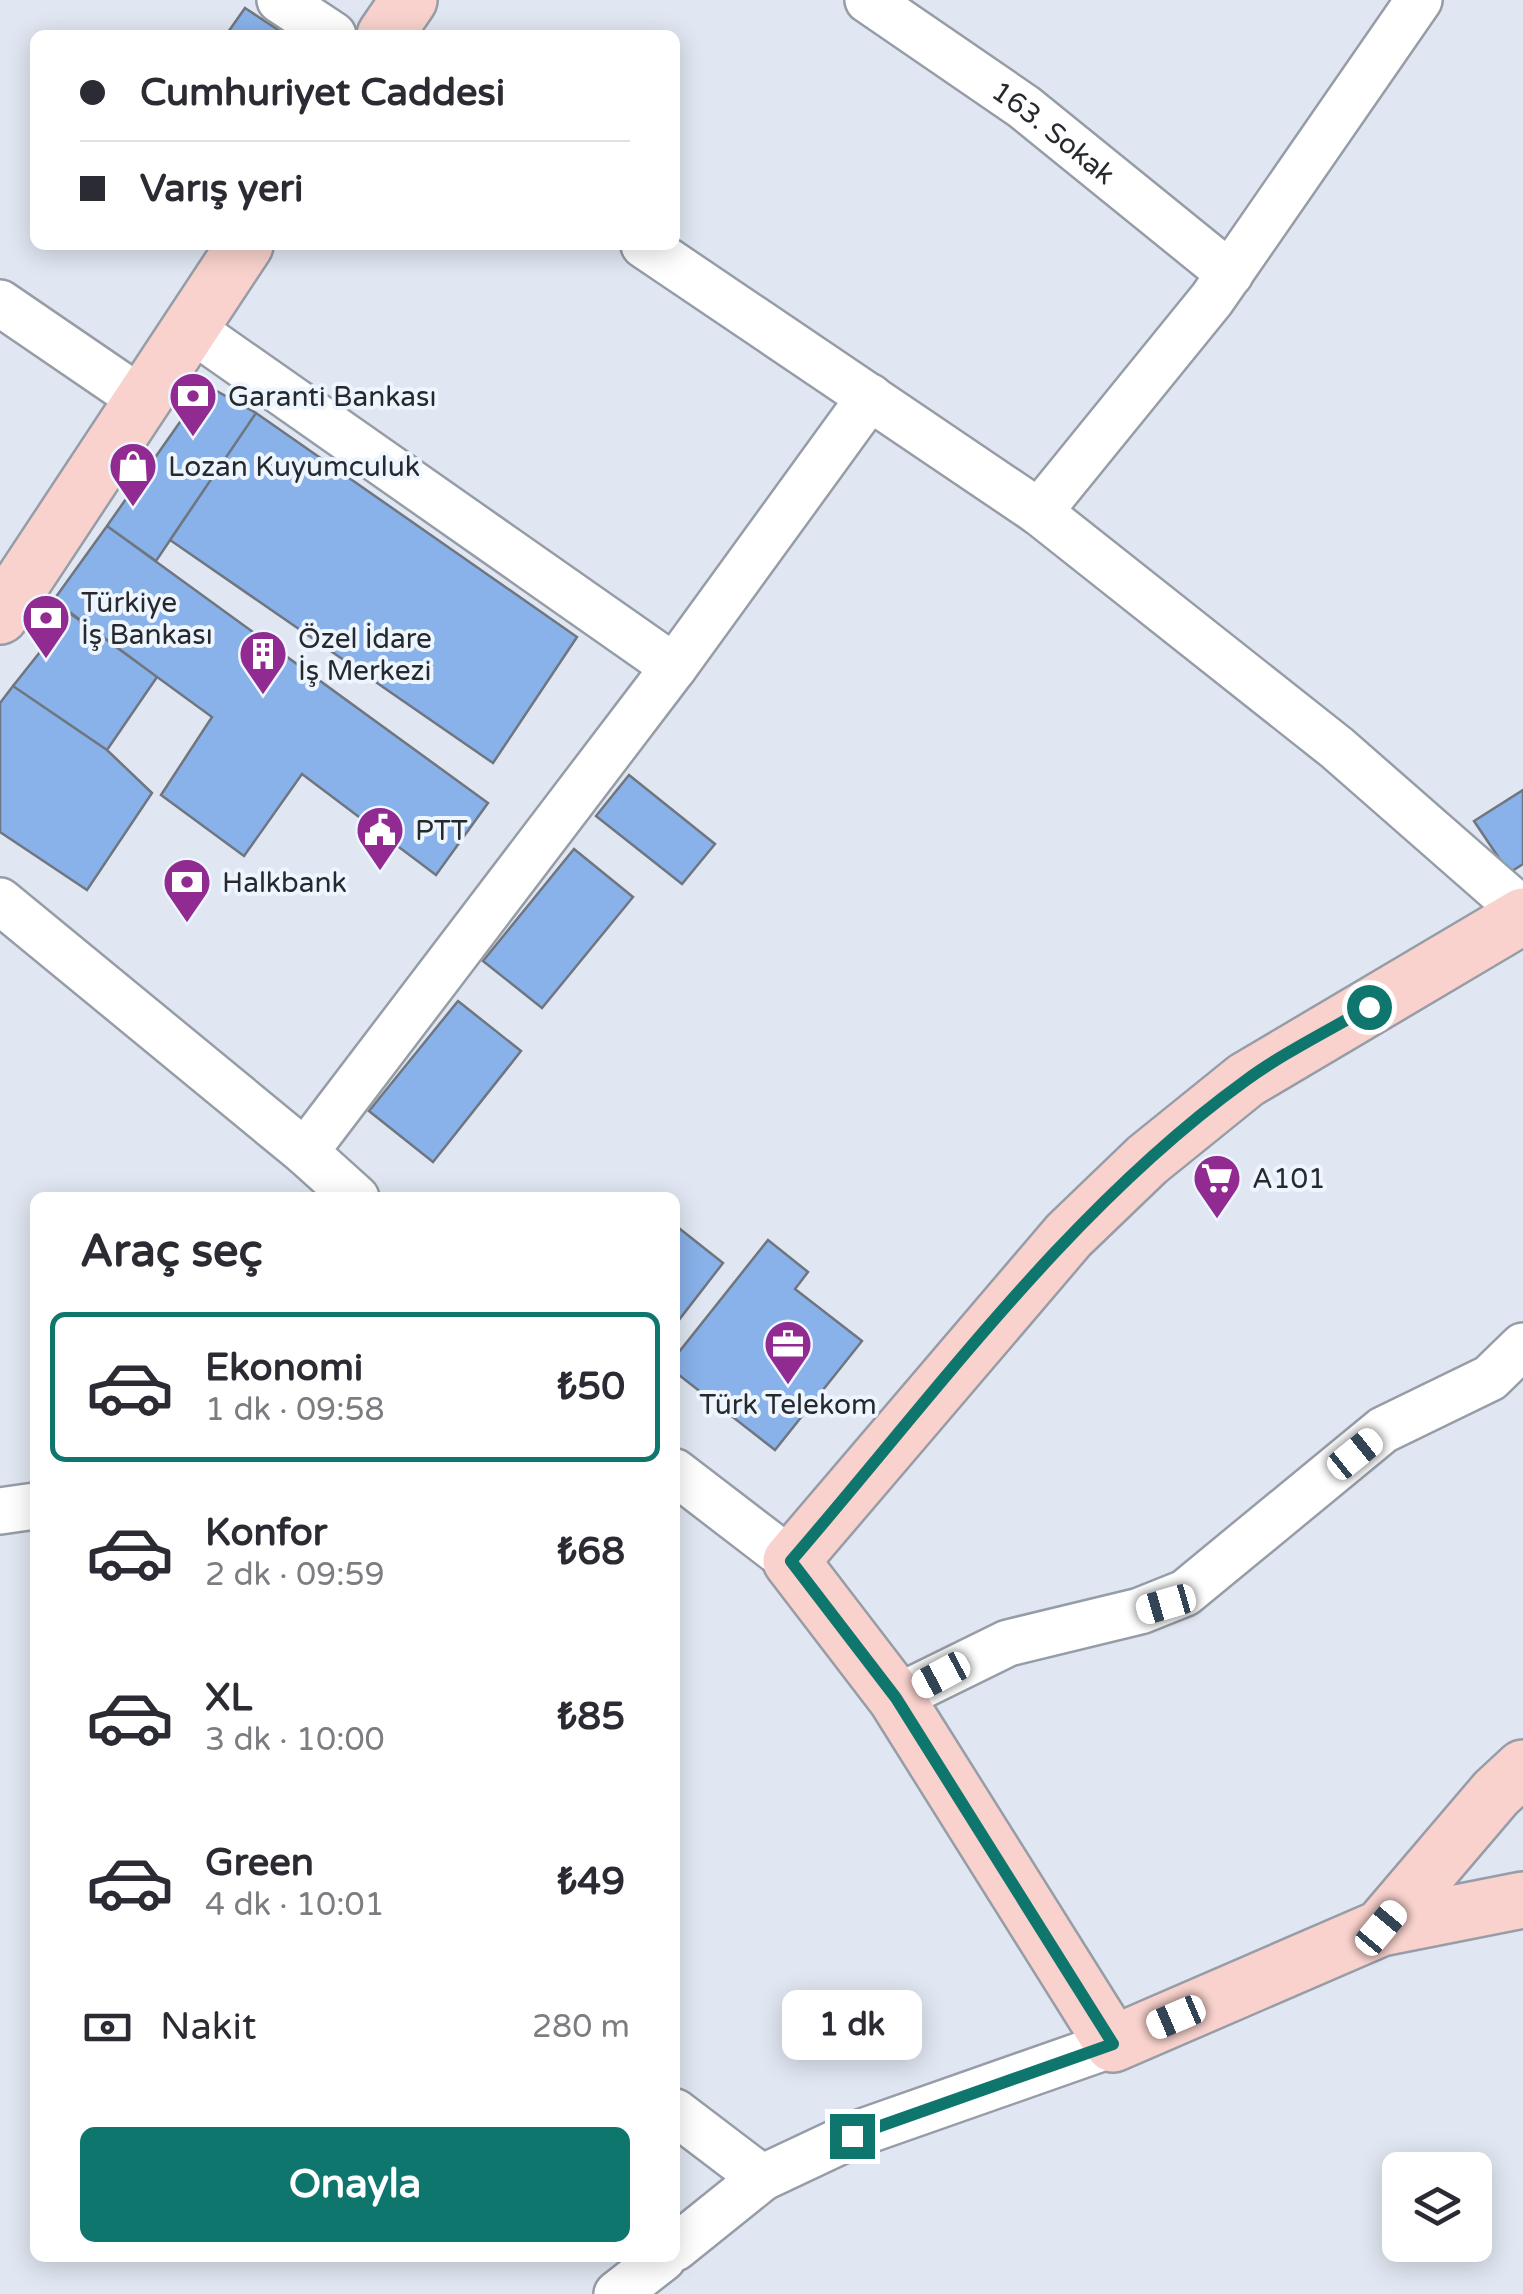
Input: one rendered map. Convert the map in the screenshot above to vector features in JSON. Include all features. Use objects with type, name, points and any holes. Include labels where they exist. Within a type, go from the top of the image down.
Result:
[{"type":"street","points":[[280,0],[325,30]]},
{"type":"street","points":[[388,30],[409,0]]},
{"type":"street","name":"163. Sokak","points":[[868,0],[1024,106],[1230,274]]},
{"type":"street","points":[[1038,512],[1230,274],[1419,0]]},
{"type":"street","points":[[0,616],[242,250]]},
{"type":"street","points":[[651,250],[1038,512],[1337,748],[1523,914],[1246,1080],[1148,1160],[1069,1235],[791,1561]]},
{"type":"street","points":[[0,303],[142,400]]},
{"type":"street","points":[[190,328],[674,667]]},
{"type":"street","points":[[305,1152],[674,667],[870,397]]},
{"type":"street","points":[[0,901],[349,1192]]},
{"type":"street","points":[[896,1698],[1008,1644],[1140,1611],[1185,1593],[1384,1430],[1490,1378],[1523,1346]]},
{"type":"street","points":[[681,1489],[791,1561],[896,1698],[1113,2044]]},
{"type":"street","points":[[0,1511],[30,1507]]},
{"type":"street","points":[[1381,1928],[1496,1793],[1523,1768]]},
{"type":"street","points":[[680,2244],[762,2178],[852,2136],[1113,2044],[1381,1928],[1523,1900]]},
{"type":"street","points":[[680,2116],[762,2178]]},
{"type":"street","points":[[617,2294],[658,2262]]},
{"type":"building","points":[[245,8],[278,30],[230,30]]},
{"type":"building","points":[[206,385],[256,413],[156,561],[107,526]]},
{"type":"building","points":[[256,413],[577,637],[493,763],[170,540]]},
{"type":"building","name":"Özel İdare İş Merkezi","points":[[107,526],[488,803],[436,875],[302,774],[244,856],[161,795],[212,717],[53,601]]},
{"type":"building","points":[[71,613],[157,677],[107,750],[13,686]]},
{"type":"building","points":[[13,686],[107,750],[152,793],[87,890],[0,832],[0,703]]},
{"type":"building","points":[[629,775],[715,844],[682,884],[596,816]]},
{"type":"building","points":[[1523,790],[1523,864],[1509,873],[1474,821]]},
{"type":"building","points":[[574,849],[633,897],[542,1008],[483,961]]},
{"type":"building","points":[[458,1001],[521,1051],[433,1162],[369,1111]]},
{"type":"building","points":[[680,1229],[723,1263],[680,1319]]},
{"type":"building","points":[[768,1240],[808,1272],[795,1289],[862,1341],[775,1450],[680,1376],[680,1351]]},
{"type":"place","name":"Garanti Bankası","points":[[193,438]]},
{"type":"place","name":"Lozan Kuyumculuk","points":[[133,508]]},
{"type":"place","name":"Türkiye İş Bankası","points":[[46,660]]},
{"type":"place","name":"Özel İdare İş Merkezi","points":[[263,696]]},
{"type":"place","name":"PTT","points":[[380,872]]},
{"type":"place","name":"Halkbank","points":[[187,924]]},
{"type":"place","name":"A101","points":[[1217,1220]]},
{"type":"place","name":"Türk Telekom","points":[[788,1386]]},
{"type":"route","points":[[852,2136],[1113,2044],[896,1698],[791,1561],[1069,1235],[1148,1160],[1246,1080],[1369,1007]]}]
